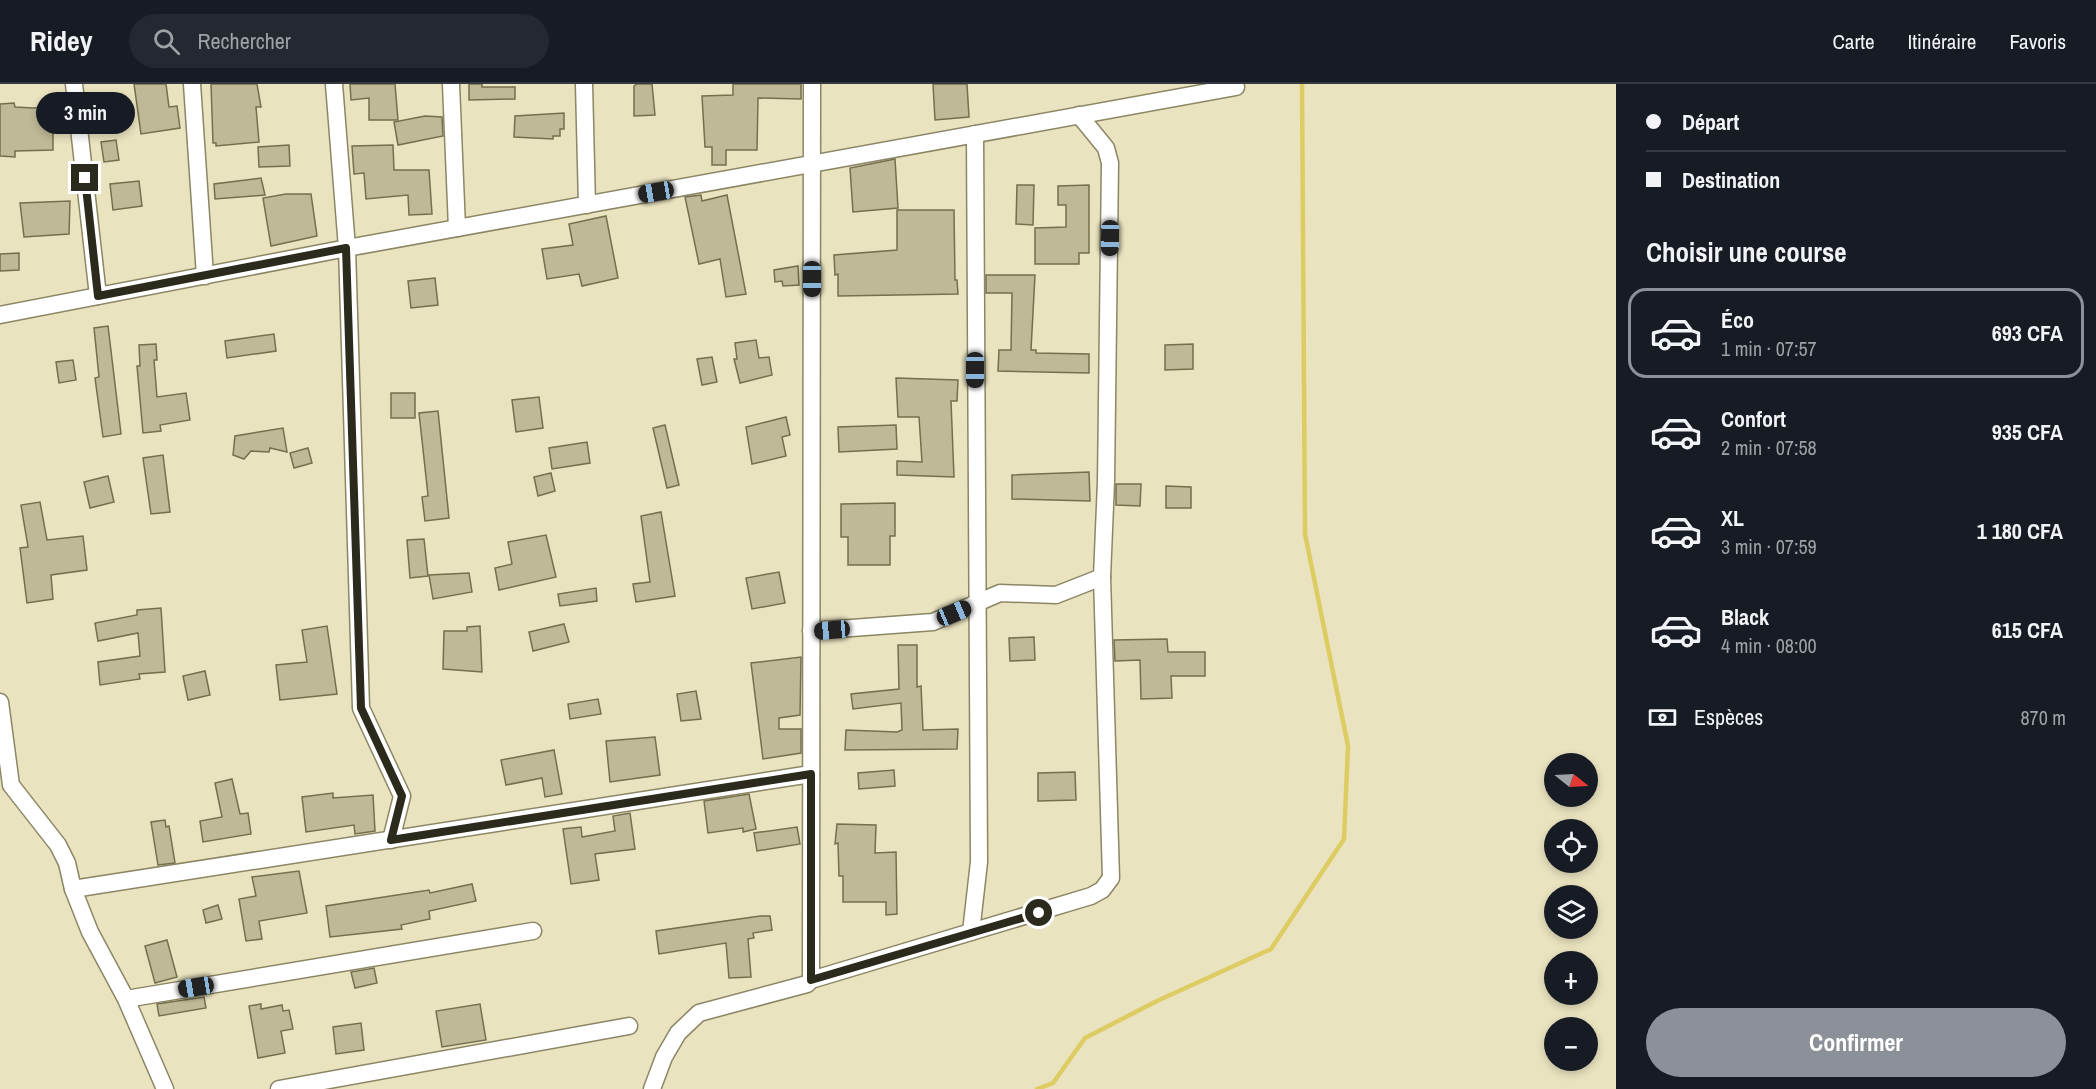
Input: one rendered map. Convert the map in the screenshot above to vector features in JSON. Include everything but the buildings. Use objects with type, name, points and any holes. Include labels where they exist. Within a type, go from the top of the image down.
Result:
[{"type":"street","points":[[74,84],[98,296]]},
{"type":"street","points":[[192,84],[205,276]]},
{"type":"street","points":[[334,84],[346,248],[361,708],[402,796],[391,840]]},
{"type":"street","points":[[451,84],[457,228]]},
{"type":"street","points":[[584,84],[587,205]]},
{"type":"street","points":[[811,980],[812,84]]},
{"type":"street","points":[[0,315],[346,248],[1236,87]]},
{"type":"street","points":[[652,1089],[664,1057],[678,1033],[699,1013],[807,984],[811,980],[1091,896],[1102,890],[1111,878],[1102,577],[1106,482],[1110,162],[1106,148],[1079,115]]},
{"type":"street","points":[[971,932],[979,862],[975,134]]},
{"type":"street","points":[[812,632],[933,622],[1000,592],[1056,595],[1102,577]]},
{"type":"street","points":[[0,702],[5,787],[58,845],[67,863],[73,888],[90,932],[126,999],[165,1089]]},
{"type":"street","points":[[73,888],[811,774]]},
{"type":"street","points":[[126,999],[533,931]]},
{"type":"street","points":[[279,1089],[629,1026]]},
{"type":"waterway","points":[[1037,1089],[1053,1083],[1085,1038],[1157,1001],[1271,949],[1344,839],[1348,746],[1305,534],[1302,84]]},
{"type":"route","points":[[85,178],[98,296],[346,248],[361,708],[402,796],[391,840],[811,774],[811,980],[1039,913]]}]
